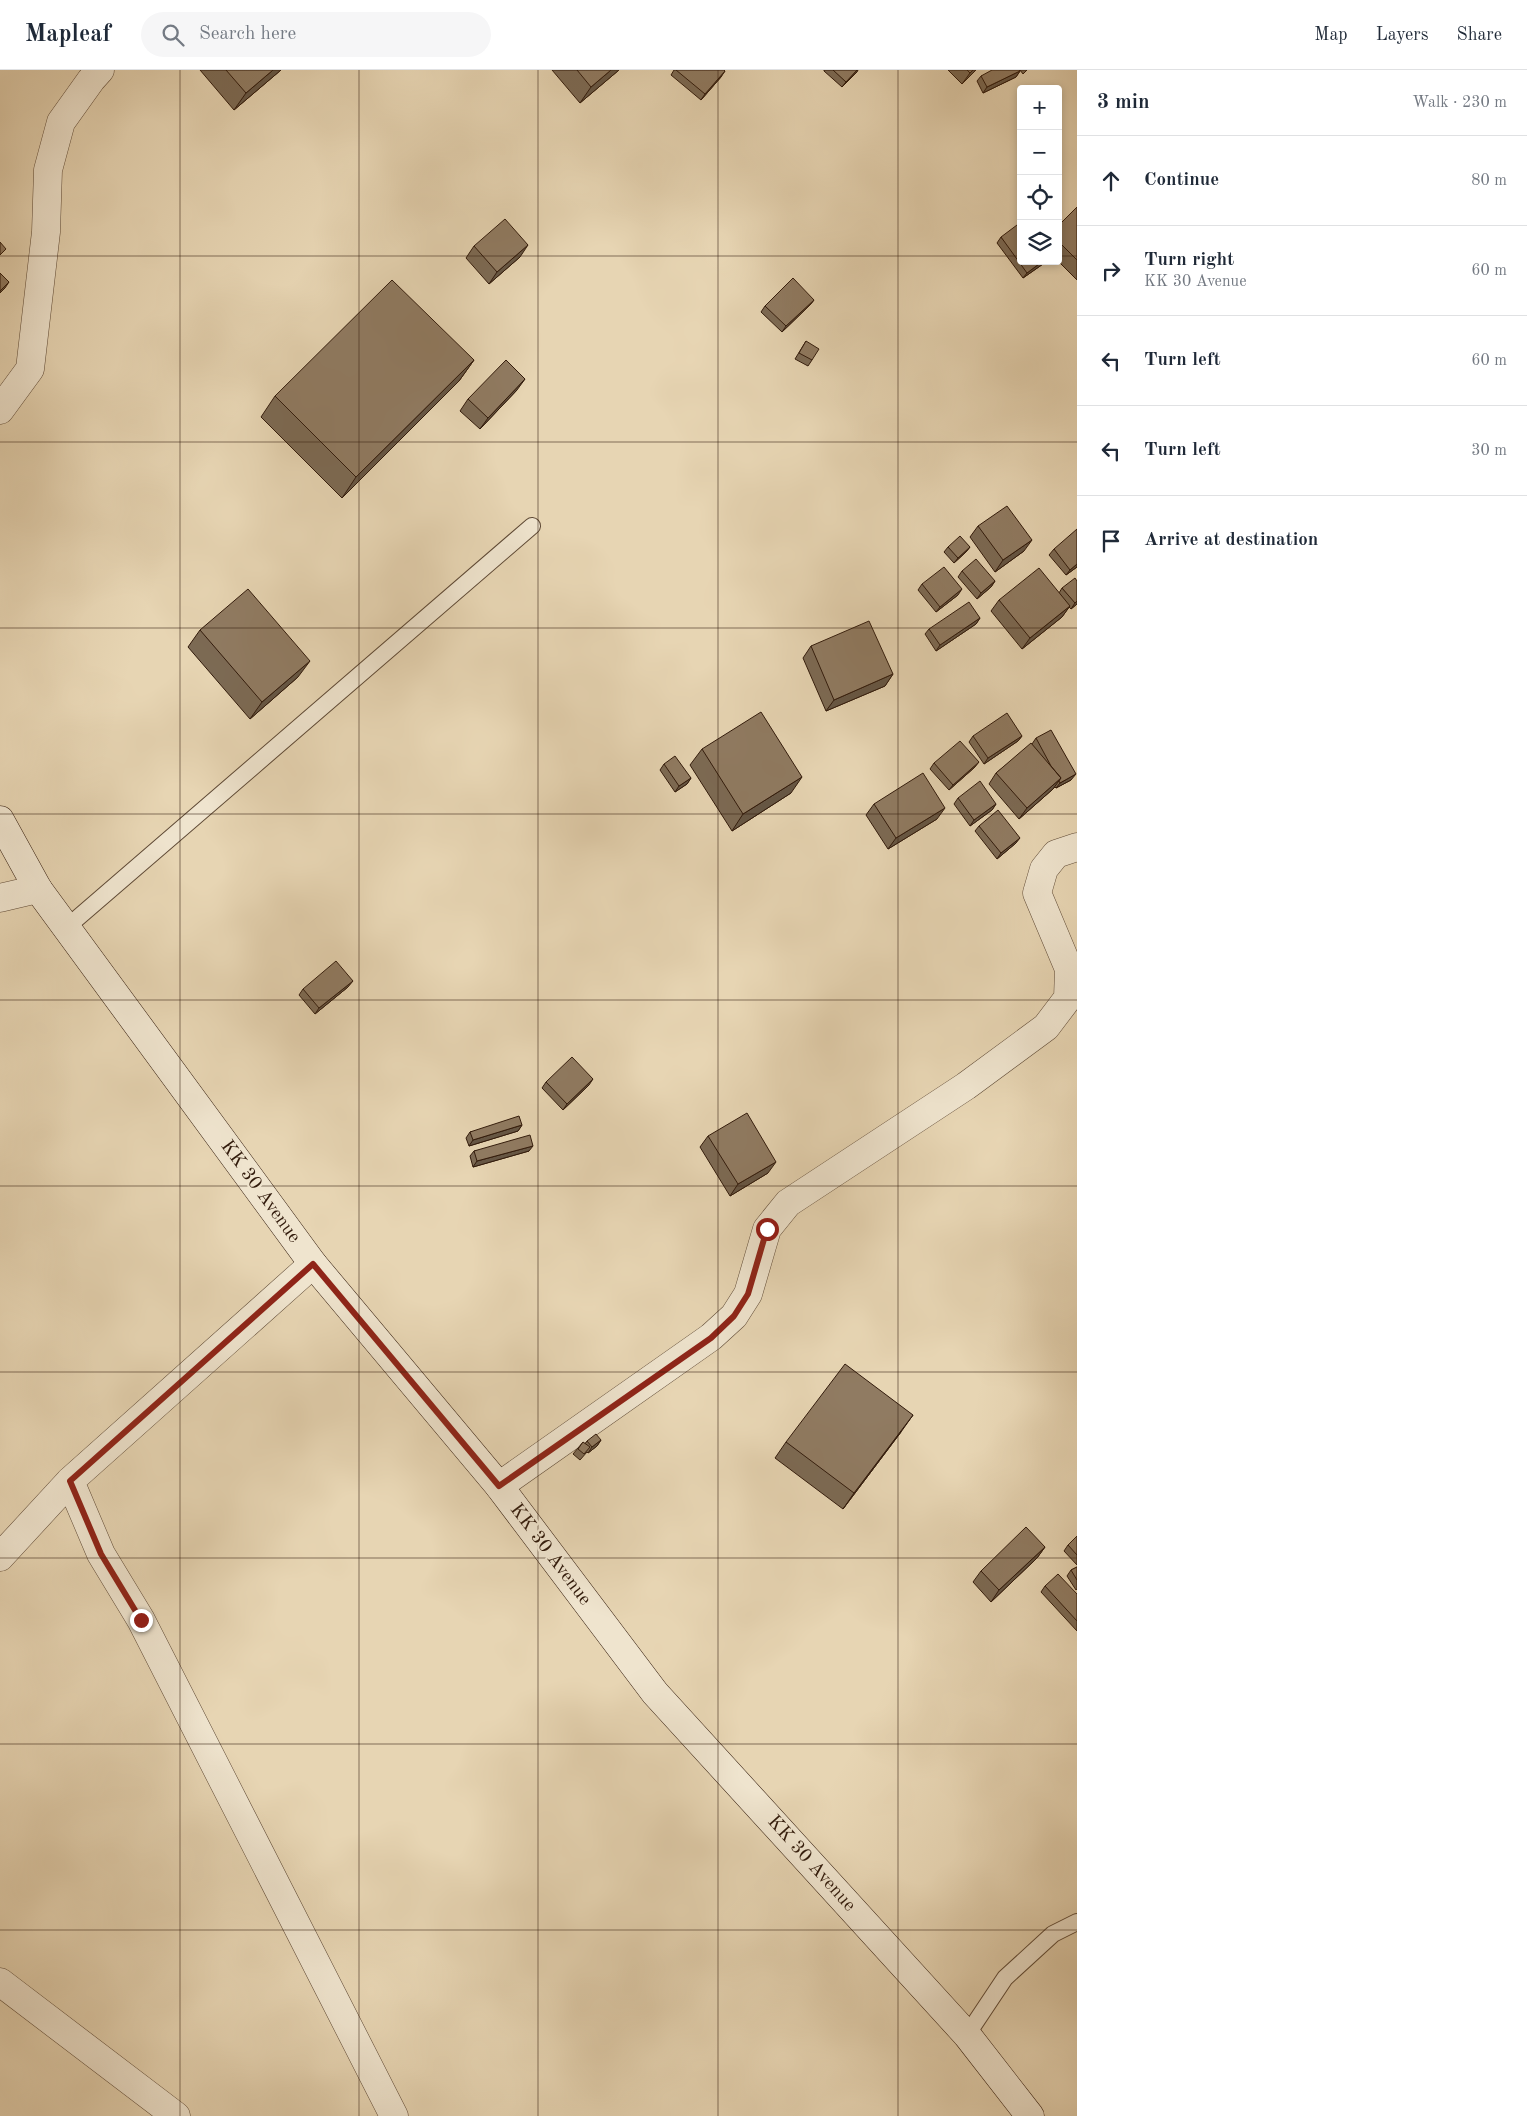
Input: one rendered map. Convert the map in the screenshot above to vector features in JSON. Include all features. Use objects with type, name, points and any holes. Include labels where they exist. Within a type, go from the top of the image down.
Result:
[{"type":"street","points":[[0,410],[30,369],[46,232],[48,170],[60,122],[100,70]]},
{"type":"street","name":"KK 30 Avenue","points":[[0,820],[38,889],[313,1264],[499,1486],[655,1693],[968,2035],[1030,2116]]},
{"type":"street","points":[[499,1486],[711,1338],[734,1316],[748,1294],[767,1229],[788,1203],[966,1086],[1046,1027],[1068,998],[1069,969],[1037,892],[1044,869],[1056,854],[1077,847]]},
{"type":"street","points":[[0,898],[38,889]]},
{"type":"street","points":[[0,1557],[70,1481],[313,1264]]},
{"type":"street","points":[[70,1481],[101,1554],[141,1620],[394,2116]]},
{"type":"street","points":[[0,1982],[176,2116]]},
{"type":"lane","points":[[66,928],[532,526]]},
{"type":"lane","points":[[968,2035],[1005,1978],[1053,1934],[1077,1922]]},
{"type":"building","points":[[226,70],[273,70],[246,93]]},
{"type":"building","points":[[577,70],[611,70],[591,87]]},
{"type":"building","points":[[676,70],[724,70],[725,71],[705,94]]},
{"type":"building","points":[[833,70],[857,70],[846,82]]},
{"type":"building","points":[[992,70],[1020,71],[987,87],[981,76]]},
{"type":"building","points":[[1077,207],[1077,260],[1062,245],[1062,222]]},
{"type":"building","points":[[505,219],[528,245],[497,272],[474,246]]},
{"type":"building","points":[[1017,225],[1017,259],[1001,237]]},
{"type":"building","points":[[0,242],[6,249],[0,255]]},
{"type":"building","points":[[1021,265],[1038,265],[1027,273]]},
{"type":"building","points":[[0,273],[9,282],[0,291]]},
{"type":"building","points":[[793,278],[814,300],[786,326],[765,306]]},
{"type":"building","points":[[392,280],[474,360],[356,477],[275,396]]},
{"type":"building","points":[[806,341],[819,349],[812,360],[799,353]]},
{"type":"building","points":[[506,360],[525,379],[488,418],[468,399]]},
{"type":"building","points":[[1007,506],[1032,540],[1003,560],[978,526]]},
{"type":"building","points":[[1077,529],[1077,564],[1070,570],[1054,549]]},
{"type":"building","points":[[960,536],[970,547],[958,558],[948,547]]},
{"type":"building","points":[[976,559],[995,581],[981,593],[962,571]]},
{"type":"building","points":[[944,567],[962,589],[940,607],[922,584]]},
{"type":"building","points":[[1039,568],[1070,606],[1030,638],[999,600]]},
{"type":"building","points":[[1075,578],[1077,581],[1077,601],[1075,603],[1062,588]]},
{"type":"building","points":[[248,589],[310,661],[262,702],[200,630]]},
{"type":"building","points":[[969,602],[980,618],[940,645],[929,629]]},
{"type":"building","points":[[869,621],[893,674],[834,700],[811,646]]},
{"type":"building","points":[[761,712],[802,777],[743,814],[702,749]]},
{"type":"building","points":[[1007,713],[1022,736],[988,758],[973,736]]},
{"type":"building","points":[[1051,730],[1076,774],[1060,783],[1061,778],[1051,766],[1036,738]]},
{"type":"building","points":[[960,741],[979,762],[953,785],[934,763]]},
{"type":"building","points":[[1031,743],[1061,778],[1027,808],[996,773]]},
{"type":"building","points":[[675,756],[691,778],[679,786],[664,764]]},
{"type":"building","points":[[923,773],[945,808],[896,838],[874,804]]},
{"type":"building","points":[[980,781],[996,804],[974,820],[958,798]]},
{"type":"building","points":[[998,810],[1020,838],[1001,853],[979,826]]},
{"type":"building","points":[[336,961],[353,981],[319,1008],[303,989]]},
{"type":"building","points":[[572,1057],[593,1079],[567,1104],[546,1082]]},
{"type":"building","points":[[747,1113],[776,1162],[738,1184],[708,1136]]},
{"type":"building","points":[[519,1116],[522,1125],[473,1140],[470,1132]]},
{"type":"building","points":[[530,1135],[533,1146],[477,1161],[474,1151]]},
{"type":"building","points":[[845,1364],[913,1415],[854,1493],[786,1442]]},
{"type":"building","points":[[596,1434],[601,1440],[592,1447],[587,1441]]},
{"type":"building","points":[[583,1442],[590,1447],[584,1454],[578,1449]]},
{"type":"building","points":[[1026,1527],[1045,1547],[999,1590],[981,1571]]},
{"type":"building","points":[[1077,1536],[1077,1555],[1068,1545]]},
{"type":"building","points":[[1077,1567],[1077,1580],[1071,1570]]},
{"type":"building","points":[[1058,1574],[1077,1594],[1077,1621],[1045,1586]]},
{"type":"route","points":[[141,1620],[101,1554],[70,1481],[313,1264],[499,1486],[711,1338],[734,1316],[748,1294],[767,1229]]}]
